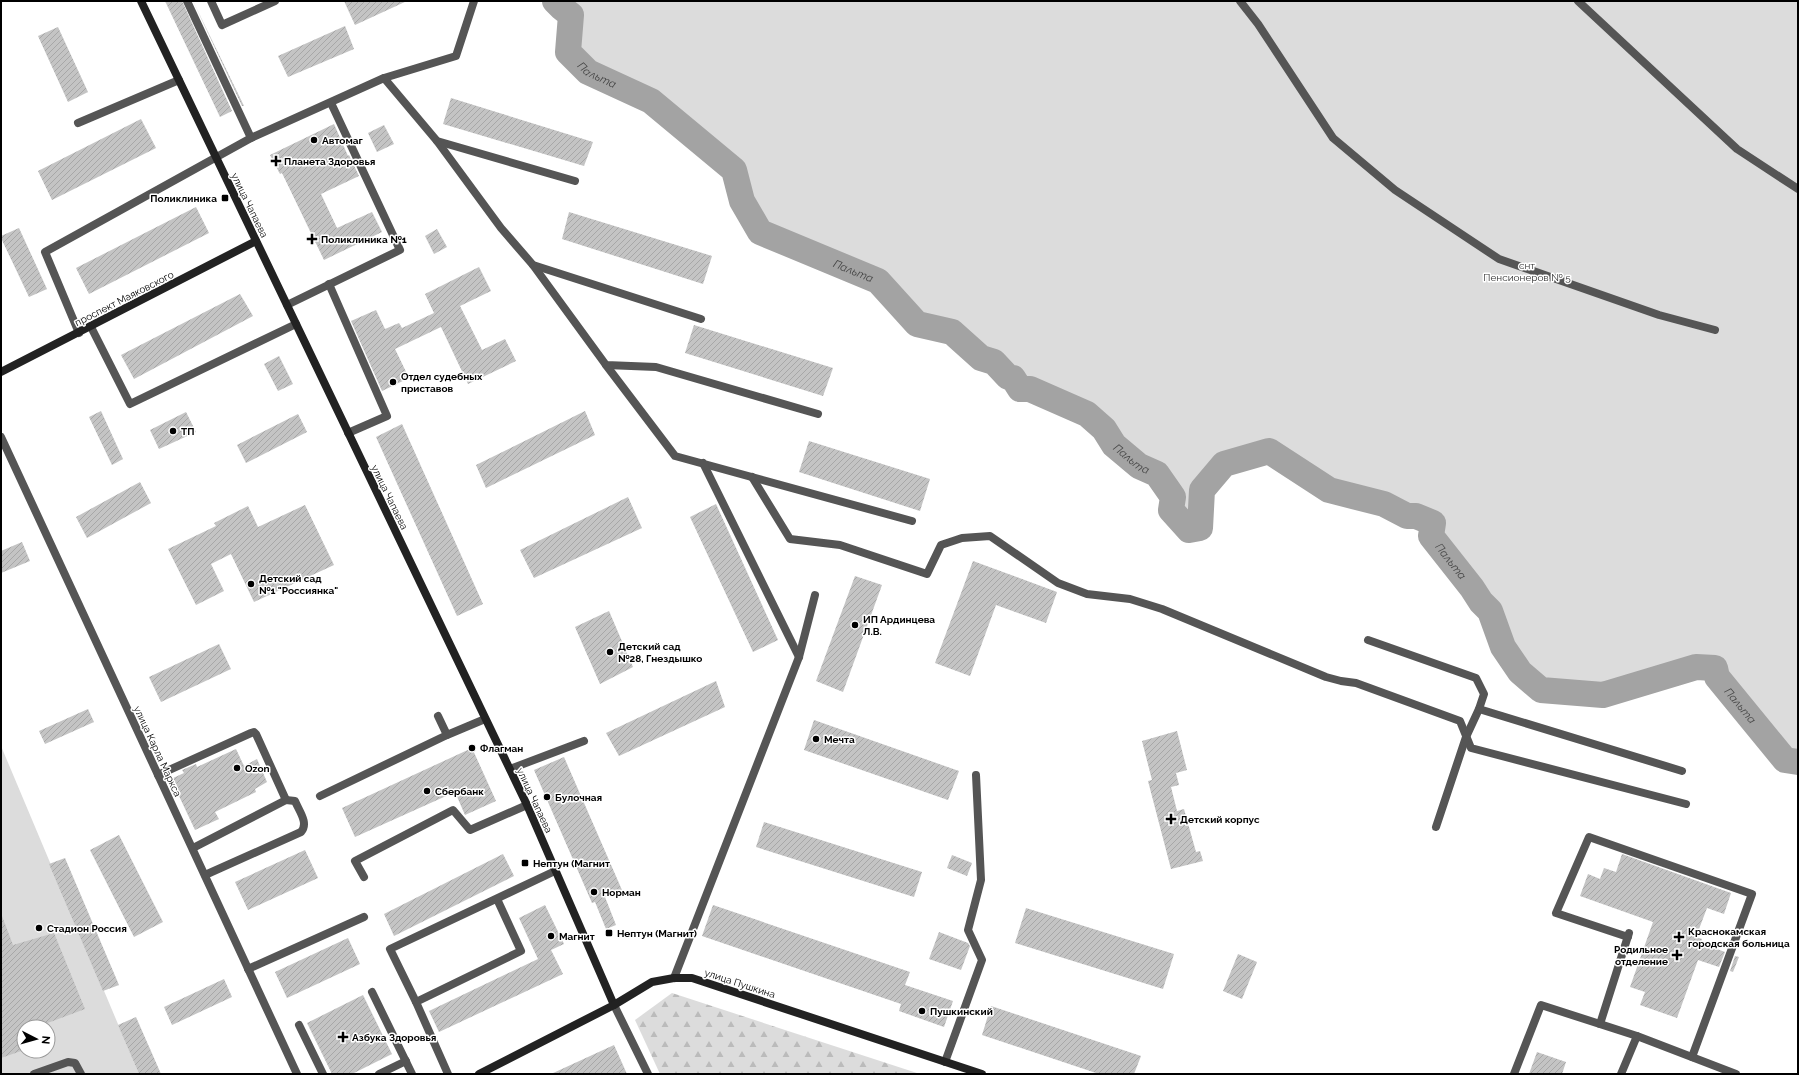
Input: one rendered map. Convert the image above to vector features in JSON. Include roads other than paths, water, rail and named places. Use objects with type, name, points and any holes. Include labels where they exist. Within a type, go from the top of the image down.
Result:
[{"type":"street","name":"улица Чапаева","points":[[141,1],[527,805],[614,1005]]},
{"type":"street","points":[[187,1],[251,138]]},
{"type":"street","points":[[211,1],[222,25],[275,1]]},
{"type":"street","points":[[79,333],[45,252],[251,138],[384,78],[456,56],[474,1]]},
{"type":"street","points":[[1240,1],[1258,24],[1333,138],[1395,190],[1499,260],[1659,315],[1715,330]]},
{"type":"street","points":[[1578,1],[1737,150],[1798,189]]},
{"type":"street","points":[[384,78],[437,141],[501,228],[533,265],[675,456],[912,521]]},
{"type":"street","points":[[78,123],[179,80]]},
{"type":"street","points":[[287,305],[400,250],[331,103]]},
{"type":"street","points":[[437,141],[575,181]]},
{"type":"street","name":"проспект Маяковского","points":[[1,372],[256,241]]},
{"type":"street","points":[[533,265],[701,319]]},
{"type":"street","points":[[329,284],[387,416],[348,433]]},
{"type":"street","points":[[91,327],[130,404],[296,324]]},
{"type":"street","points":[[606,365],[656,367],[818,414]]},
{"type":"street","name":"улица Карла Маркса","points":[[1,437],[297,1074]]},
{"type":"street","points":[[703,463],[799,658]]},
{"type":"street","points":[[752,477],[790,539],[840,545],[927,574],[941,545],[962,538],[990,536],[1058,584],[1087,594],[1130,599],[1162,609],[1326,677],[1356,683],[1460,721],[1471,748],[1686,804]]},
{"type":"street","points":[[674,978],[799,658],[815,595]]},
{"type":"street","points":[[1368,640],[1476,678],[1484,694],[1466,737],[1436,828]]},
{"type":"street","points":[[1479,709],[1682,771]]},
{"type":"street","points":[[438,716],[447,735]]},
{"type":"street","points":[[320,796],[447,735],[485,719]]},
{"type":"street","points":[[158,775],[254,732],[286,800]]},
{"type":"street","points":[[510,769],[584,741]]},
{"type":"street","points":[[945,1062],[982,960],[968,930],[981,880],[976,775]]},
{"type":"street","points":[[193,848],[286,800],[295,801],[305,822],[304,828],[301,832],[205,875]]},
{"type":"street","points":[[364,877],[355,861],[453,810],[470,830],[527,805]]},
{"type":"street","points":[[1600,1024],[1629,935],[1556,913],[1589,837],[1752,894],[1692,1057]]},
{"type":"street","points":[[448,1074],[416,1002],[390,949],[555,871]]},
{"type":"street","points":[[416,1002],[521,951],[497,899]]},
{"type":"street","points":[[248,969],[364,917]]},
{"type":"street","name":"улица Пушкина","points":[[479,1074],[614,1005],[652,982],[674,978],[692,978],[982,1074]]},
{"type":"street","points":[[372,992],[412,1074]]},
{"type":"street","points":[[614,1005],[648,1074]]},
{"type":"street","points":[[1514,1074],[1541,1005],[1636,1036],[1736,1074]]},
{"type":"street","points":[[299,1025],[323,1074]]},
{"type":"street","points":[[1621,1074],[1636,1036]]},
{"type":"street","points":[[379,1074],[406,1061]]},
{"type":"street","points":[[34,1074],[68,1062],[75,1063],[81,1074]]},
{"type":"waterway","name":"Пальта","points":[[555,1],[571,15],[568,52],[588,72],[651,101],[734,170],[742,201],[760,232],[878,281],[917,324],[952,332],[981,358],[994,362],[1008,377],[1013,378],[1020,389],[1030,389],[1087,414],[1104,429],[1114,445],[1139,466],[1157,474],[1173,497],[1171,510],[1189,530],[1200,528],[1202,490],[1224,464],[1269,451],[1329,490],[1384,504],[1407,516],[1416,516],[1433,523],[1431,536],[1472,588],[1481,602],[1490,611],[1503,647],[1520,672],[1541,690],[1603,695],[1696,667],[1715,668],[1717,677],[1785,760],[1798,762]]},
{"type":"place","name":"Автомаг","points":[[314,140]]},
{"type":"place","name":"Планета Здоровья","points":[[276,161]]},
{"type":"place","name":"Поликлиника","points":[[225,198]]},
{"type":"place","name":"Поликлиника №1","points":[[312,239]]},
{"type":"place","name":"Отдел судебных приставов","points":[[393,382]]},
{"type":"place","name":"ТП","points":[[173,431]]},
{"type":"place","name":"Детский сад №1 \"Россиянка\"","points":[[251,584]]},
{"type":"place","name":"ИП Ардинцева Л.В.","points":[[855,625]]},
{"type":"place","name":"Детский сад №28, Гнездышко","points":[[610,652]]},
{"type":"place","name":"Мечта","points":[[816,739]]},
{"type":"place","name":"Флагман","points":[[472,748]]},
{"type":"place","name":"Ozon","points":[[237,768]]},
{"type":"place","name":"Сбербанк","points":[[427,791]]},
{"type":"place","name":"Булочная","points":[[547,797]]},
{"type":"place","name":"Детский корпус","points":[[1171,819]]},
{"type":"place","name":"Нептун (Магнит","points":[[525,863]]},
{"type":"place","name":"Норман","points":[[594,892]]},
{"type":"place","name":"Стадион Россия","points":[[39,928]]},
{"type":"place","name":"Нептун (Магнит)","points":[[609,933]]},
{"type":"place","name":"Магнит","points":[[551,936]]},
{"type":"place","name":"Краснокамская городская больница","points":[[1679,937]]},
{"type":"place","name":"Родильное отделение","points":[[1677,955]]},
{"type":"place","name":"Пушкинский","points":[[922,1011]]},
{"type":"place","name":"Азбука Здоровья","points":[[343,1037]]},
{"type":"park label","name":"снт Пенсионеров № 5","points":[[1527,270]]}]
